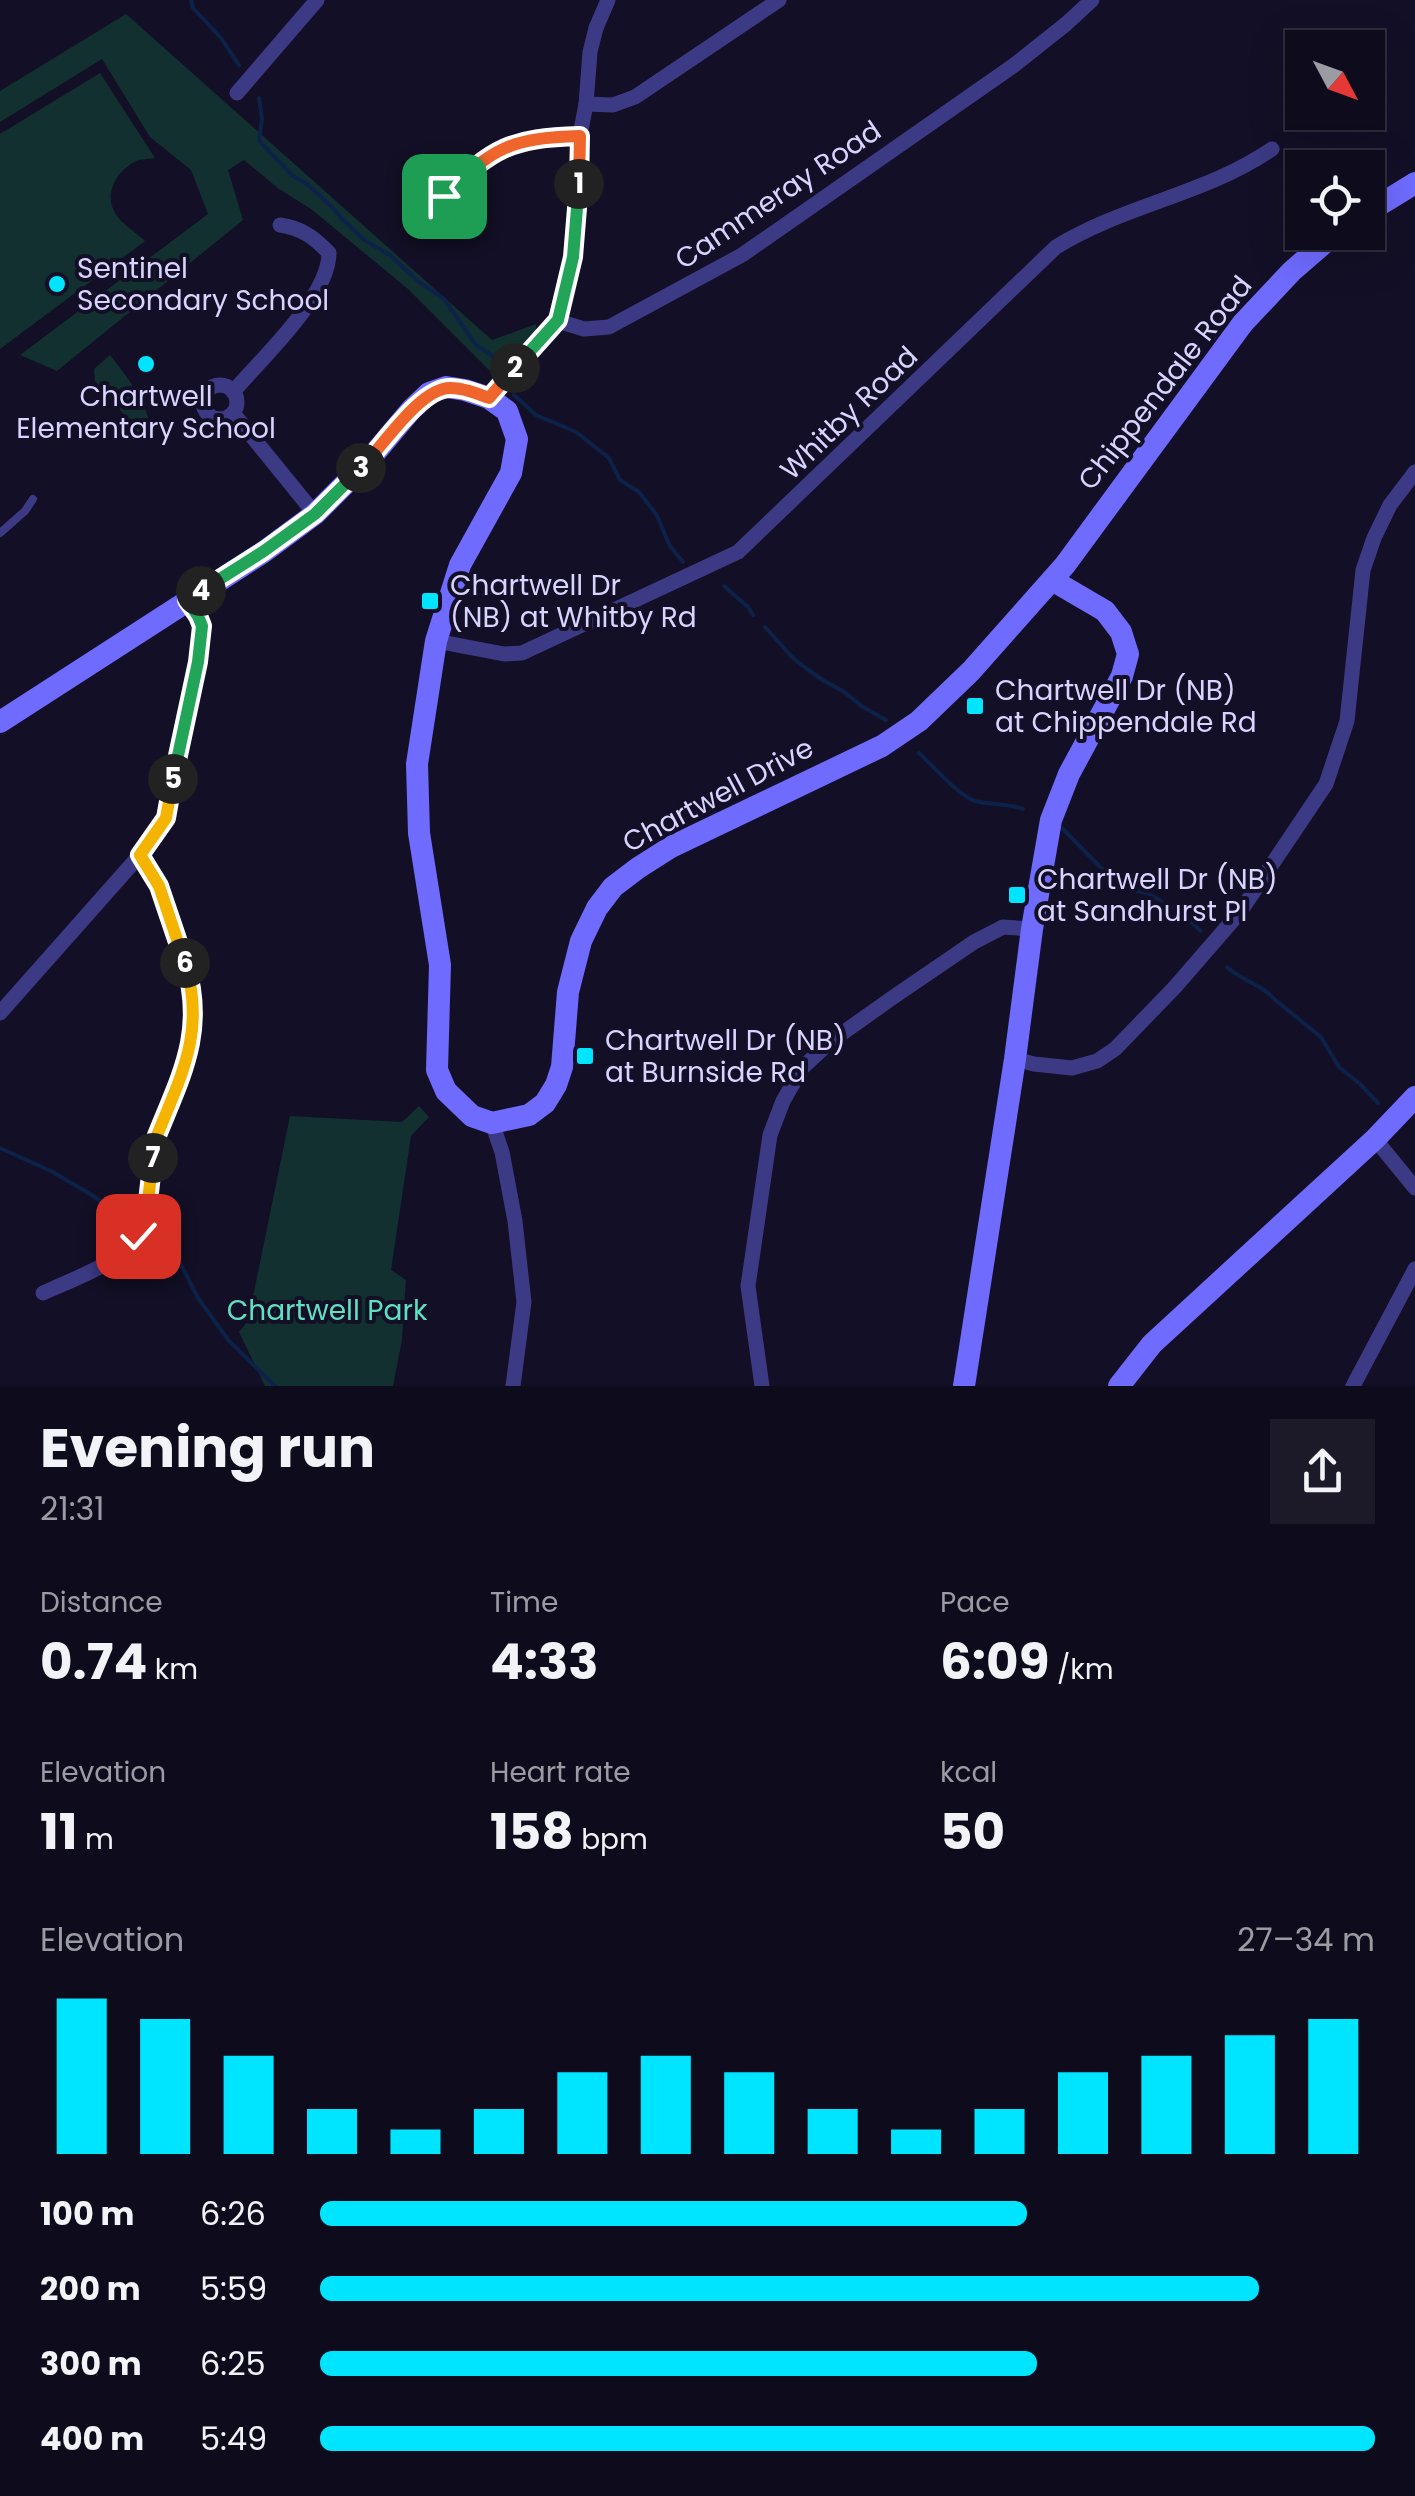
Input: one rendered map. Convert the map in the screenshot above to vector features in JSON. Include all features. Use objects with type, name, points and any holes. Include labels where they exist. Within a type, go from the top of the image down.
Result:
[{"type":"street","points":[[237,93],[317,0]]},
{"type":"street","points":[[489,398],[558,320],[575,246],[580,136],[590,52],[608,0]]},
{"type":"street","points":[[586,104],[613,105],[635,97],[779,0]]},
{"type":"street","name":"Cammeray Road","points":[[558,320],[584,329],[608,327],[742,256],[1013,66],[1092,0]]},
{"type":"street","points":[[444,196],[481,162],[508,146],[538,138],[580,136]]},
{"type":"street","name":"Whitby Road","points":[[436,641],[504,654],[522,653],[738,552],[1056,247],[1086,228],[1247,166],[1272,149]]},
{"type":"street","points":[[1385,202],[1415,183]]},
{"type":"street","points":[[233,392],[300,314],[329,264],[329,254],[316,240],[297,228],[280,225]]},
{"type":"street","name":"Chippendale Road","points":[[1052,580],[1243,322],[1317,250]]},
{"type":"street","points":[[224,385],[237,402],[233,412],[218,419],[208,414],[203,404],[205,394],[213,386],[224,385]]},
{"type":"street","points":[[0,722],[315,514],[430,393],[446,388],[465,390],[489,398],[507,412],[517,439],[511,473],[460,564],[436,641],[417,764],[419,833],[440,965],[437,1070],[446,1091],[458,1105],[472,1116],[492,1123],[502,1152],[524,1302],[514,1386]]},
{"type":"street","points":[[233,412],[315,514]]},
{"type":"street","points":[[1016,1059],[1072,1068],[1097,1062],[1115,1049],[1175,987],[1240,912],[1326,784],[1347,721],[1363,570],[1390,504],[1415,472]]},
{"type":"street","points":[[964,1386],[1051,820],[1069,774],[1122,676],[1128,654],[1120,632],[1105,611],[1052,580]]},
{"type":"street","name":"Chartwell Drive","points":[[492,1123],[529,1116],[556,1085],[562,1067],[568,992],[581,941],[613,888],[672,847],[882,746],[919,720],[971,671],[1052,580]]},
{"type":"street","points":[[0,1012],[140,855],[166,818],[202,626],[187,600]]},
{"type":"street","points":[[43,1293],[128,1249],[138,1236],[146,1218],[154,1143],[190,1053],[194,1008],[188,971],[159,886],[140,855]]},
{"type":"street","points":[[762,1386],[748,1286],[770,1135],[802,1068],[830,1042],[974,942],[1003,927],[1032,929]]},
{"type":"street","points":[[1120,1386],[1152,1344],[1415,1098]]},
{"type":"street","points":[[1375,1139],[1415,1188]]},
{"type":"street","points":[[1353,1386],[1415,1269]]},
{"type":"lane","points":[[0,533],[26,512],[33,499]]},
{"type":"green space","points":[[126,14],[492,340],[536,324],[536,334],[496,377],[408,289],[244,160],[228,170],[243,220],[57,371],[20,355],[208,214],[191,170],[150,137],[102,59],[0,122],[0,91]]},
{"type":"green space","name":"Sentinel Secondary School","points":[[100,73],[155,158],[139,160],[125,169],[115,182],[111,197],[118,217],[145,241],[0,349],[0,134]]},
{"type":"green space","points":[[110,355],[144,407],[151,427],[143,435],[135,437],[126,417],[95,381],[94,369]]},
{"type":"green space","name":"Chartwell Park","points":[[419,1106],[429,1117],[411,1136],[391,1270],[406,1280],[402,1340],[393,1386],[265,1386],[239,1332],[248,1321],[290,1116],[402,1122]]},
{"type":"waterway","points":[[191,0],[193,8],[239,65]]},
{"type":"waterway","points":[[259,98],[259,140],[263,145],[363,239],[391,256],[444,299],[476,345],[494,357]]},
{"type":"waterway","points":[[514,395],[536,415],[576,432],[609,458],[620,480],[639,492],[656,514],[670,546],[683,562]]},
{"type":"waterway","points":[[724,586],[753,615]]},
{"type":"waterway","points":[[765,627],[807,669],[886,720]]},
{"type":"waterway","points":[[919,753],[969,798],[1023,809]]},
{"type":"waterway","points":[[1062,828],[1100,867],[1131,890],[1147,893],[1179,911],[1201,931]]},
{"type":"waterway","points":[[1227,967],[1264,990],[1321,1037],[1339,1067],[1378,1103]]},
{"type":"waterway","points":[[0,1148],[51,1171],[132,1223]]},
{"type":"waterway","points":[[145,1230],[178,1259],[198,1298],[229,1341],[275,1386]]},
{"type":"place","name":"Sentinel Secondary School","points":[[57,284]]},
{"type":"place","name":"Chartwell Elementary School","points":[[146,364]]},
{"type":"place","name":"Chartwell Dr (NB) at Whitby Rd","points":[[430,601]]},
{"type":"place","name":"Chartwell Dr (NB) at Chippendale Rd","points":[[975,706]]},
{"type":"place","name":"Chartwell Dr (NB) at Sandhurst Pl","points":[[1017,895]]},
{"type":"place","name":"Chartwell Dr (NB) at Burnside Rd","points":[[585,1056]]},
{"type":"route","points":[[138,1236],[146,1218],[154,1143],[190,1053],[194,1008],[174,925],[159,886],[140,855],[166,818],[198,662],[202,626],[187,600],[315,514],[430,393],[446,388],[489,398],[558,320],[576,234],[580,136],[538,138],[494,152],[444,196]]}]
